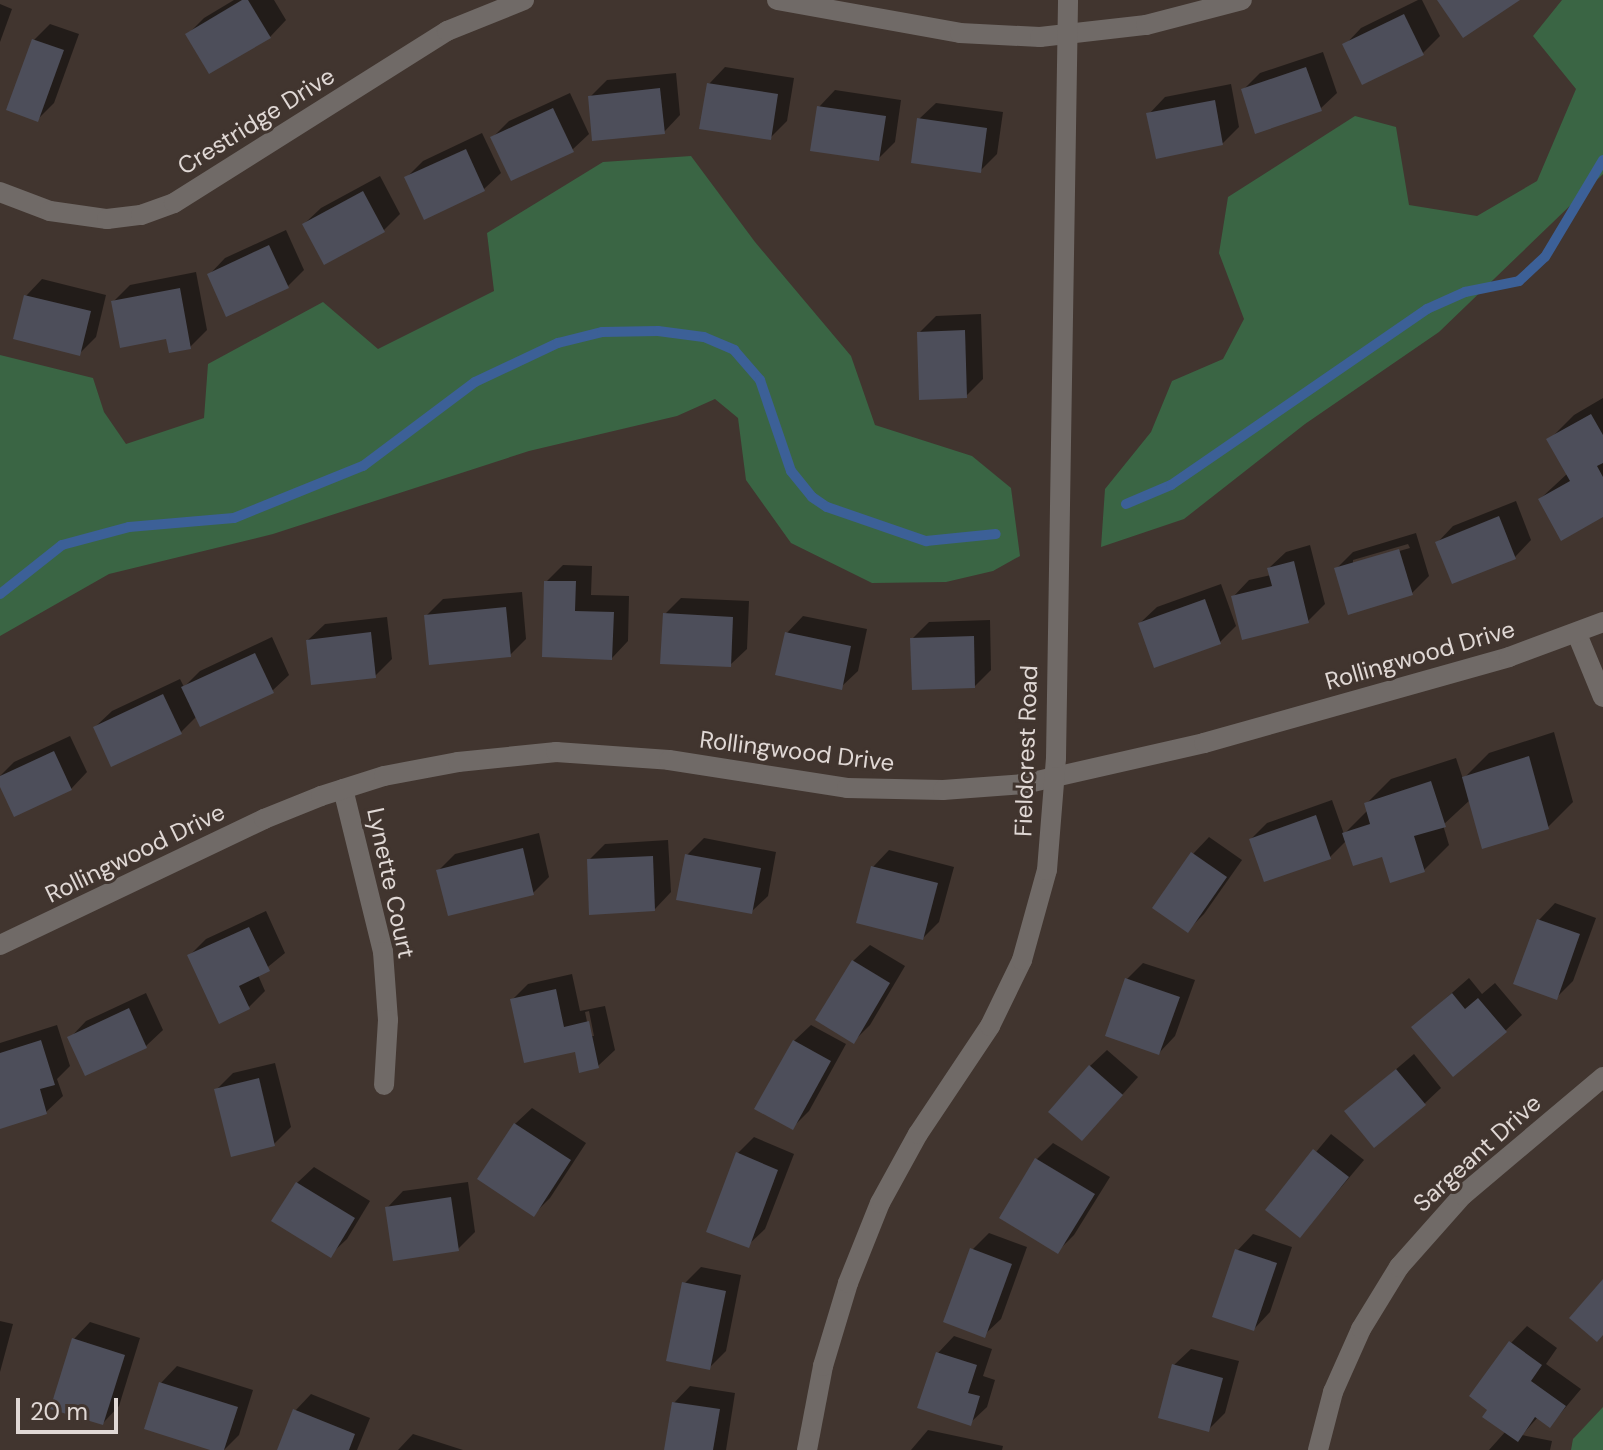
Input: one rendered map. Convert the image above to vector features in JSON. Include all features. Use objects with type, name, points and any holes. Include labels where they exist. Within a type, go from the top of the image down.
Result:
[{"type":"street","name":"Crestridge Drive","points":[[0,192],[50,211],[107,219],[141,215],[174,203],[447,31],[524,0]]},
{"type":"street","points":[[777,0],[960,33],[1068,36],[1174,19],[1242,0]]},
{"type":"street","name":"Fieldcrest Road","points":[[807,1450],[823,1366],[848,1283],[880,1203],[918,1134],[990,1026],[1022,960],[1047,870],[1054,779],[1068,0]]},
{"type":"street","name":"Rollingwood Drive","points":[[0,945],[264,819],[384,776],[458,762],[556,752],[669,760],[793,781],[895,791],[958,789],[1054,779],[1204,743],[1509,657],[1603,622]]},
{"type":"street","points":[[1577,634],[1603,697]]},
{"type":"street","name":"Lynette Court","points":[[343,789],[383,952],[388,1020],[384,1085]]},
{"type":"street","name":"Sargeant Drive","points":[[1318,1450],[1333,1392],[1356,1341],[1399,1267],[1463,1195],[1603,1077]]},
{"type":"green space","points":[[1562,0],[1603,0],[1603,174],[1439,332],[1305,424],[1184,519],[1101,547],[1105,489],[1151,432],[1172,381],[1223,359],[1244,319],[1219,253],[1228,197],[1355,116],[1396,127],[1409,205],[1477,216],[1537,181],[1576,89],[1533,36]]},
{"type":"green space","points":[[691,156],[755,242],[851,356],[875,425],[972,456],[1011,488],[1020,556],[993,571],[946,582],[872,583],[791,543],[746,480],[738,418],[715,399],[677,416],[529,451],[273,534],[109,574],[0,636],[0,355],[93,378],[104,412],[126,444],[204,418],[208,364],[323,302],[378,349],[494,291],[487,233],[603,162]]},
{"type":"green space","points":[[1603,1407],[1603,1450],[1571,1450],[1573,1439]]},
{"type":"building","points":[[242,0],[248,0],[271,38],[209,74],[185,34]]},
{"type":"building","points":[[1437,0],[1520,0],[1463,38]]},
{"type":"building","points":[[1404,14],[1424,55],[1362,85],[1342,44]]},
{"type":"building","points":[[32,39],[64,50],[38,122],[6,110]]},
{"type":"building","points":[[1306,67],[1322,111],[1255,134],[1241,89]]},
{"type":"building","points":[[707,83],[778,94],[771,140],[699,129]]},
{"type":"building","points":[[660,88],[665,134],[592,141],[588,96]]},
{"type":"building","points":[[1215,100],[1223,145],[1156,159],[1146,113]]},
{"type":"building","points":[[817,106],[886,116],[879,161],[810,151]]},
{"type":"building","points":[[553,108],[574,152],[511,181],[490,137]]},
{"type":"building","points":[[917,118],[987,128],[981,173],[911,163]]},
{"type":"building","points":[[466,149],[485,191],[424,220],[404,177]]},
{"type":"building","points":[[363,191],[385,232],[324,265],[302,224]]},
{"type":"building","points":[[269,245],[289,288],[226,317],[207,274]]},
{"type":"building","points":[[180,288],[191,349],[169,353],[166,339],[120,348],[111,301]]},
{"type":"building","points":[[24,295],[91,311],[80,356],[13,339]]},
{"type":"building","points":[[965,330],[967,398],[919,400],[917,332]]},
{"type":"building","points":[[1591,414],[1603,435],[1603,463],[1597,466],[1603,477],[1603,517],[1561,541],[1538,499],[1570,481],[1546,439]]},
{"type":"building","points":[[1499,516],[1516,559],[1452,584],[1435,542]]},
{"type":"building","points":[[1399,549],[1413,595],[1348,615],[1334,568]]},
{"type":"building","points":[[1294,561],[1309,623],[1242,640],[1231,596],[1272,586],[1267,568]]},
{"type":"building","points":[[544,581],[576,581],[575,611],[614,612],[612,660],[542,657]]},
{"type":"building","points":[[1205,599],[1221,644],[1154,668],[1138,623]]},
{"type":"building","points":[[506,607],[511,657],[429,665],[424,615]]},
{"type":"building","points":[[663,613],[733,617],[731,667],[660,664]]},
{"type":"building","points":[[371,632],[376,678],[311,685],[306,640]]},
{"type":"building","points":[[785,632],[851,646],[842,690],[775,675]]},
{"type":"building","points":[[974,636],[975,688],[912,690],[910,638]]},
{"type":"building","points":[[255,653],[274,693],[200,727],[181,687]]},
{"type":"building","points":[[163,694],[182,734],[111,767],[93,727]]},
{"type":"building","points":[[54,751],[72,790],[14,817],[0,787],[0,776]]},
{"type":"building","points":[[1529,756],[1549,829],[1482,849],[1462,777]]},
{"type":"building","points":[[1431,781],[1446,827],[1414,836],[1425,872],[1390,883],[1382,857],[1353,866],[1342,833],[1370,824],[1364,803]]},
{"type":"building","points":[[1316,815],[1331,859],[1264,882],[1249,839]]},
{"type":"building","points":[[523,848],[534,895],[448,916],[436,870]]},
{"type":"building","points":[[1191,852],[1227,877],[1188,933],[1152,908]]},
{"type":"building","points":[[685,854],[761,868],[752,914],[676,900]]},
{"type":"building","points":[[653,856],[655,911],[589,915],[587,859]]},
{"type":"building","points":[[871,866],[938,883],[923,940],[856,923]]},
{"type":"building","points":[[1537,919],[1580,934],[1557,1000],[1513,984]]},
{"type":"building","points":[[249,927],[270,971],[239,986],[250,1009],[219,1024],[187,955]]},
{"type":"building","points":[[852,960],[890,983],[854,1044],[815,1020]]},
{"type":"building","points":[[1125,978],[1180,997],[1159,1055],[1105,1036]]},
{"type":"building","points":[[556,989],[564,1027],[589,1021],[599,1068],[579,1073],[575,1052],[524,1063],[510,999]]},
{"type":"building","points":[[1452,993],[1465,1009],[1478,998],[1507,1032],[1453,1077],[1411,1027]]},
{"type":"building","points":[[129,1008],[147,1048],[85,1076],[67,1037]]},
{"type":"building","points":[[41,1040],[55,1085],[40,1089],[47,1114],[0,1129],[0,1053]]},
{"type":"building","points":[[793,1040],[831,1061],[793,1130],[754,1109]]},
{"type":"building","points":[[1089,1065],[1123,1095],[1082,1141],[1048,1112]]},
{"type":"building","points":[[1396,1069],[1426,1105],[1374,1148],[1344,1111]]},
{"type":"building","points":[[259,1078],[275,1146],[231,1157],[214,1089]]},
{"type":"building","points":[[514,1123],[571,1160],[534,1217],[477,1179]]},
{"type":"building","points":[[1313,1149],[1349,1177],[1300,1238],[1265,1210]]},
{"type":"building","points":[[736,1152],[778,1170],[749,1248],[706,1232]]},
{"type":"building","points":[[1035,1158],[1095,1194],[1058,1254],[999,1218]]},
{"type":"building","points":[[296,1182],[355,1218],[331,1258],[271,1221]]},
{"type":"building","points":[[451,1197],[459,1251],[393,1261],[385,1207]]},
{"type":"building","points":[[970,1248],[1012,1264],[985,1338],[943,1322]]},
{"type":"building","points":[[1235,1249],[1277,1263],[1254,1331],[1212,1317]]},
{"type":"building","points":[[1603,1279],[1603,1335],[1597,1342],[1569,1318]]},
{"type":"building","points":[[682,1282],[726,1291],[710,1370],[666,1361]]},
{"type":"building","points":[[72,1338],[125,1355],[103,1425],[50,1409]]},
{"type":"building","points":[[1509,1341],[1542,1365],[1531,1381],[1566,1406],[1550,1428],[1535,1417],[1518,1442],[1482,1417],[1487,1410],[1469,1396]]},
{"type":"building","points":[[936,1352],[977,1365],[968,1393],[980,1396],[971,1426],[917,1408]]},
{"type":"building","points":[[1172,1364],[1223,1378],[1209,1432],[1158,1418]]},
{"type":"building","points":[[159,1382],[238,1407],[224,1450],[210,1450],[144,1429]]},
{"type":"building","points":[[672,1402],[720,1409],[713,1450],[664,1450]]},
{"type":"building","points":[[293,1409],[355,1434],[349,1450],[277,1450]]},
{"type":"waterway","points":[[1126,504],[1171,485],[1427,309],[1465,292],[1519,281],[1545,257],[1603,160]]},
{"type":"waterway","points":[[0,594],[62,545],[129,527],[234,518],[363,466],[475,382],[558,343],[602,332],[658,331],[704,337],[734,350],[760,380],[791,471],[812,497],[827,507],[926,541],[996,534]]}]
